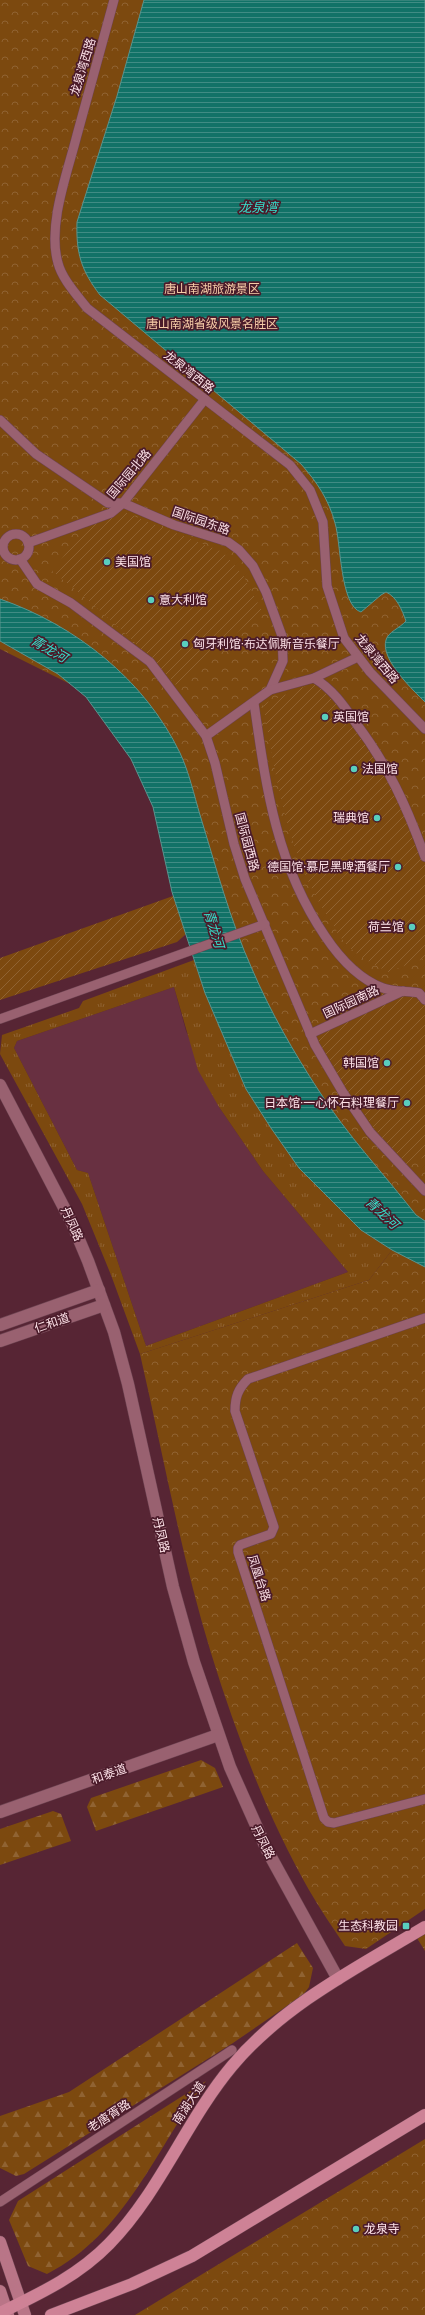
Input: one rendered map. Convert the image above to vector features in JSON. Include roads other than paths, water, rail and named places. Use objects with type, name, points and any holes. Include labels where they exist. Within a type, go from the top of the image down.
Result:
[{"type":"highway","name":"南湖大道","points":[[5,2313],[23,2309],[70,2276],[109,2244],[146,2197],[216,2087],[233,2065],[282,2019],[338,1979],[425,1928]]},
{"type":"highway","points":[[51,2315],[132,2284],[192,2256],[425,2116]]},
{"type":"main road","name":"丹凤路","points":[[0,1085],[59,1196],[99,1290],[122,1356],[173,1587],[218,1735],[243,1801],[267,1850],[338,1979]]},
{"type":"main road","name":"仁和道","points":[[0,1324],[99,1290]]},
{"type":"main road","name":"仁和道","points":[[0,1341],[104,1305]]},
{"type":"main road","name":"和泰道","points":[[0,1812],[218,1735]]},
{"type":"main road","points":[[0,2242],[23,2309]]},
{"type":"main road","points":[[0,2292],[5,2313]]},
{"type":"street","name":"龙泉湾西路","points":[[114,0],[85,102],[60,201],[55,234],[58,263],[71,288],[88,308],[290,465],[310,490],[323,522],[327,586],[332,604],[342,626],[344,638],[358,657],[425,729]]},
{"type":"street","name":"国际园北路","points":[[28,542],[111,513],[123,503],[205,399]]},
{"type":"street","name":"国际园东路","points":[[0,420],[21,442],[108,503],[123,503],[174,525],[228,542],[248,559],[266,592],[282,636],[283,660],[270,690],[254,704],[206,736]]},
{"type":"street","points":[[12,534],[20,534],[28,542],[28,551],[20,559],[12,559],[2,552],[5,539],[12,534]]},
{"type":"street","name":"国际园西路","points":[[20,559],[37,584],[71,603],[150,662],[206,736],[216,763],[234,844],[245,879],[310,1034],[342,1091],[370,1132],[425,1191]]},
{"type":"street","points":[[270,690],[314,678],[358,657]]},
{"type":"street","points":[[314,678],[328,687],[344,706],[392,776],[406,806],[425,858]]},
{"type":"street","points":[[254,704],[266,788],[279,841],[299,893],[311,916],[334,949],[347,964],[383,988],[423,993]]},
{"type":"street","points":[[0,1019],[265,924]]},
{"type":"street","name":"国际园南路","points":[[310,1034],[403,991]]},
{"type":"street","name":"凤凰台路","points":[[425,1318],[248,1379],[239,1389],[235,1400],[235,1411],[274,1527],[271,1534],[240,1545],[238,1552],[324,1818],[328,1822],[334,1823],[425,1799]]},
{"type":"street","name":"老唐胥路","points":[[0,2202],[232,2050]]},
{"type":"water","name":"龙泉湾","points":[[144,0],[425,0],[425,702],[399,674],[385,648],[387,637],[406,621],[401,608],[396,600],[386,592],[361,612],[354,607],[345,586],[335,523],[322,492],[301,464],[100,295],[84,269],[79,252],[77,222],[117,96]]},
{"type":"water","name":"青龙河","points":[[0,599],[28,610],[55,624],[81,640],[105,658],[148,702],[165,726],[180,753],[186,768],[230,912],[259,985],[292,1047],[330,1107],[416,1215],[425,1221],[425,1267],[392,1250],[361,1230],[299,1168],[246,1089],[205,993],[172,892],[153,807],[131,759],[86,697],[58,674],[0,641]]},
{"type":"place","name":"美国馆","points":[[107,562]]},
{"type":"place","name":"意大利馆","points":[[151,600]]},
{"type":"place","name":"匈牙利馆·布达佩斯音乐餐厅","points":[[185,644]]},
{"type":"place","name":"英国馆","points":[[325,717]]},
{"type":"place","name":"法国馆","points":[[354,769]]},
{"type":"place","name":"瑞典馆","points":[[377,818]]},
{"type":"place","name":"德国馆·慕尼黑啤酒餐厅","points":[[398,867]]},
{"type":"place","name":"荷兰馆","points":[[412,927]]},
{"type":"place","name":"韩国馆","points":[[387,1063]]},
{"type":"place","name":"日本馆·一心怀石料理餐厅","points":[[407,1103]]},
{"type":"place","name":"生态科教园","points":[[406,1926]]},
{"type":"place","name":"龙泉寺","points":[[356,2229]]},
{"type":"park label","name":"唐山南湖旅游景区","points":[[212,289]]},
{"type":"park label","name":"唐山南湖省级风景名胜区","points":[[212,324]]}]
